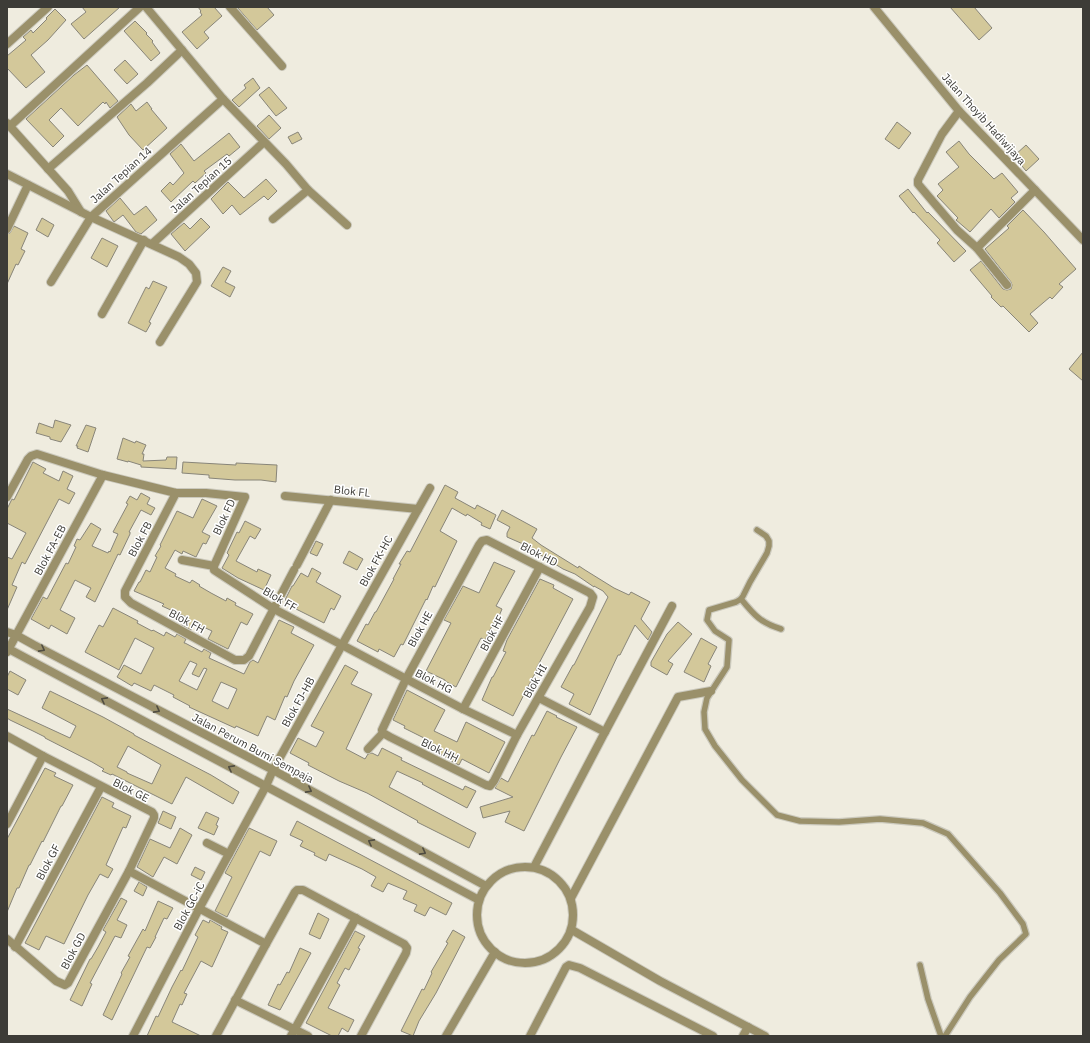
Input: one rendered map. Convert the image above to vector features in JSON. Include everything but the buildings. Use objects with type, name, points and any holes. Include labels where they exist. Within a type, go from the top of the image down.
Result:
[{"type":"street","points":[[7,44],[48,7]]},
{"type":"street","points":[[81,212],[68,191],[8,124],[140,7]]},
{"type":"street","points":[[146,7],[223,99],[308,190],[347,225]]},
{"type":"street","points":[[230,7],[282,66]]},
{"type":"street","name":"Jalan Thoyib Hadiwijaya","points":[[874,7],[959,111],[1083,240]]},
{"type":"street","points":[[48,169],[147,83],[182,50]]},
{"type":"street","name":"Jalan Tepian 14","points":[[51,282],[91,217],[223,99]]},
{"type":"street","points":[[959,111],[942,134],[918,182],[919,186],[957,230],[976,248],[1007,285]]},
{"type":"street","name":"Jalan Tepian 15","points":[[152,244],[264,142]]},
{"type":"street","points":[[7,174],[91,217],[179,257],[189,264],[196,273],[197,282],[160,342]]},
{"type":"street","points":[[7,229],[28,185]]},
{"type":"street","points":[[273,219],[308,190]]},
{"type":"street","points":[[976,248],[1034,190]]},
{"type":"street","points":[[102,314],[144,240]]},
{"type":"street","points":[[7,497],[28,459],[34,454],[103,475],[176,493]]},
{"type":"street","name":"Blok FA-EB","points":[[8,650],[103,475]]},
{"type":"street","name":"Blok FK-HC","points":[[342,645],[430,488]]},
{"type":"street","name":"Blok FD","points":[[176,493],[206,493],[245,497],[214,566]]},
{"type":"street","name":"Blok FB","points":[[125,595],[125,591],[176,493]]},
{"type":"street","name":"Blok FL","points":[[285,496],[418,509]]},
{"type":"street","points":[[274,609],[331,500]]},
{"type":"street","name":"Blok HD","points":[[479,545],[482,541],[487,540],[590,593]]},
{"type":"street","name":"Blok HE","points":[[368,749],[383,729],[406,679],[479,545]]},
{"type":"street","points":[[182,560],[214,566]]},
{"type":"street","name":"Blok FF","points":[[214,566],[214,570],[274,609],[342,645]]},
{"type":"street","name":"Blok HF","points":[[463,708],[540,567]]},
{"type":"street","name":"Blok HI","points":[[494,782],[517,735],[590,607],[593,597],[590,593]]},
{"type":"street","name":"Blok FH","points":[[125,595],[127,600],[131,603],[235,660],[244,660],[249,656],[274,609]]},
{"type":"street","points":[[534,867],[672,606]]},
{"type":"street","name":"Jalan Perum Bumi Sempaja","points":[[7,632],[16,635],[34,646],[273,770],[486,886]]},
{"type":"street","name":"Blok HG","points":[[342,645],[517,735]]},
{"type":"street","name":"Blok FJ-HB","points":[[266,786],[273,770],[342,645]]},
{"type":"street","points":[[8,650],[479,900]]},
{"type":"street","points":[[570,898],[678,697],[711,691]]},
{"type":"street","points":[[539,698],[605,732]]},
{"type":"street","name":"Blok HH","points":[[383,729],[390,738],[486,785],[490,786],[494,782]]},
{"type":"street","name":"Blok GE","points":[[7,736],[101,787],[152,812],[154,815],[129,871]]},
{"type":"street","points":[[7,824],[43,756]]},
{"type":"street","name":"Blok GC-iC","points":[[133,1036],[199,909],[266,786]]},
{"type":"street","name":"Blok GF","points":[[15,947],[101,787]]},
{"type":"street","points":[[207,843],[229,854]]},
{"type":"street","points":[[521,866],[534,867],[550,873],[562,884],[570,898],[573,914],[572,930],[562,945],[550,956],[534,962],[517,963],[502,957],[489,947],[480,932],[477,916],[479,900],[486,886],[496,876],[521,866]]},
{"type":"street","points":[[129,871],[266,944]]},
{"type":"street","name":"Blok GD","points":[[15,947],[61,984],[65,985],[68,983],[129,871]]},
{"type":"street","points":[[216,1036],[295,892],[297,890],[303,890],[404,944],[407,948],[406,953],[361,1036]]},
{"type":"street","points":[[293,1032],[356,918]]},
{"type":"street","points":[[572,930],[660,981],[766,1036]]},
{"type":"street","points":[[7,939],[15,947]]},
{"type":"street","points":[[446,1036],[495,952]]},
{"type":"street","points":[[530,1036],[566,967],[569,964],[580,968],[713,1036]]},
{"type":"street","points":[[235,1000],[293,1032],[308,1036]]},
{"type":"street","points":[[743,1036],[748,1027]]},
{"type":"lane","points":[[757,530],[766,536],[769,541],[768,553],[741,599],[709,610],[708,620],[714,632],[729,640],[727,667],[707,698],[704,712],[705,729],[742,780],[777,815],[800,821],[839,822],[880,819],[923,823],[948,834],[1000,894],[1022,924],[1026,934],[1000,960],[970,997],[945,1036]]},
{"type":"lane","points":[[741,599],[760,620],[781,629]]},
{"type":"lane","points":[[920,965],[928,999],[941,1036]]}]
